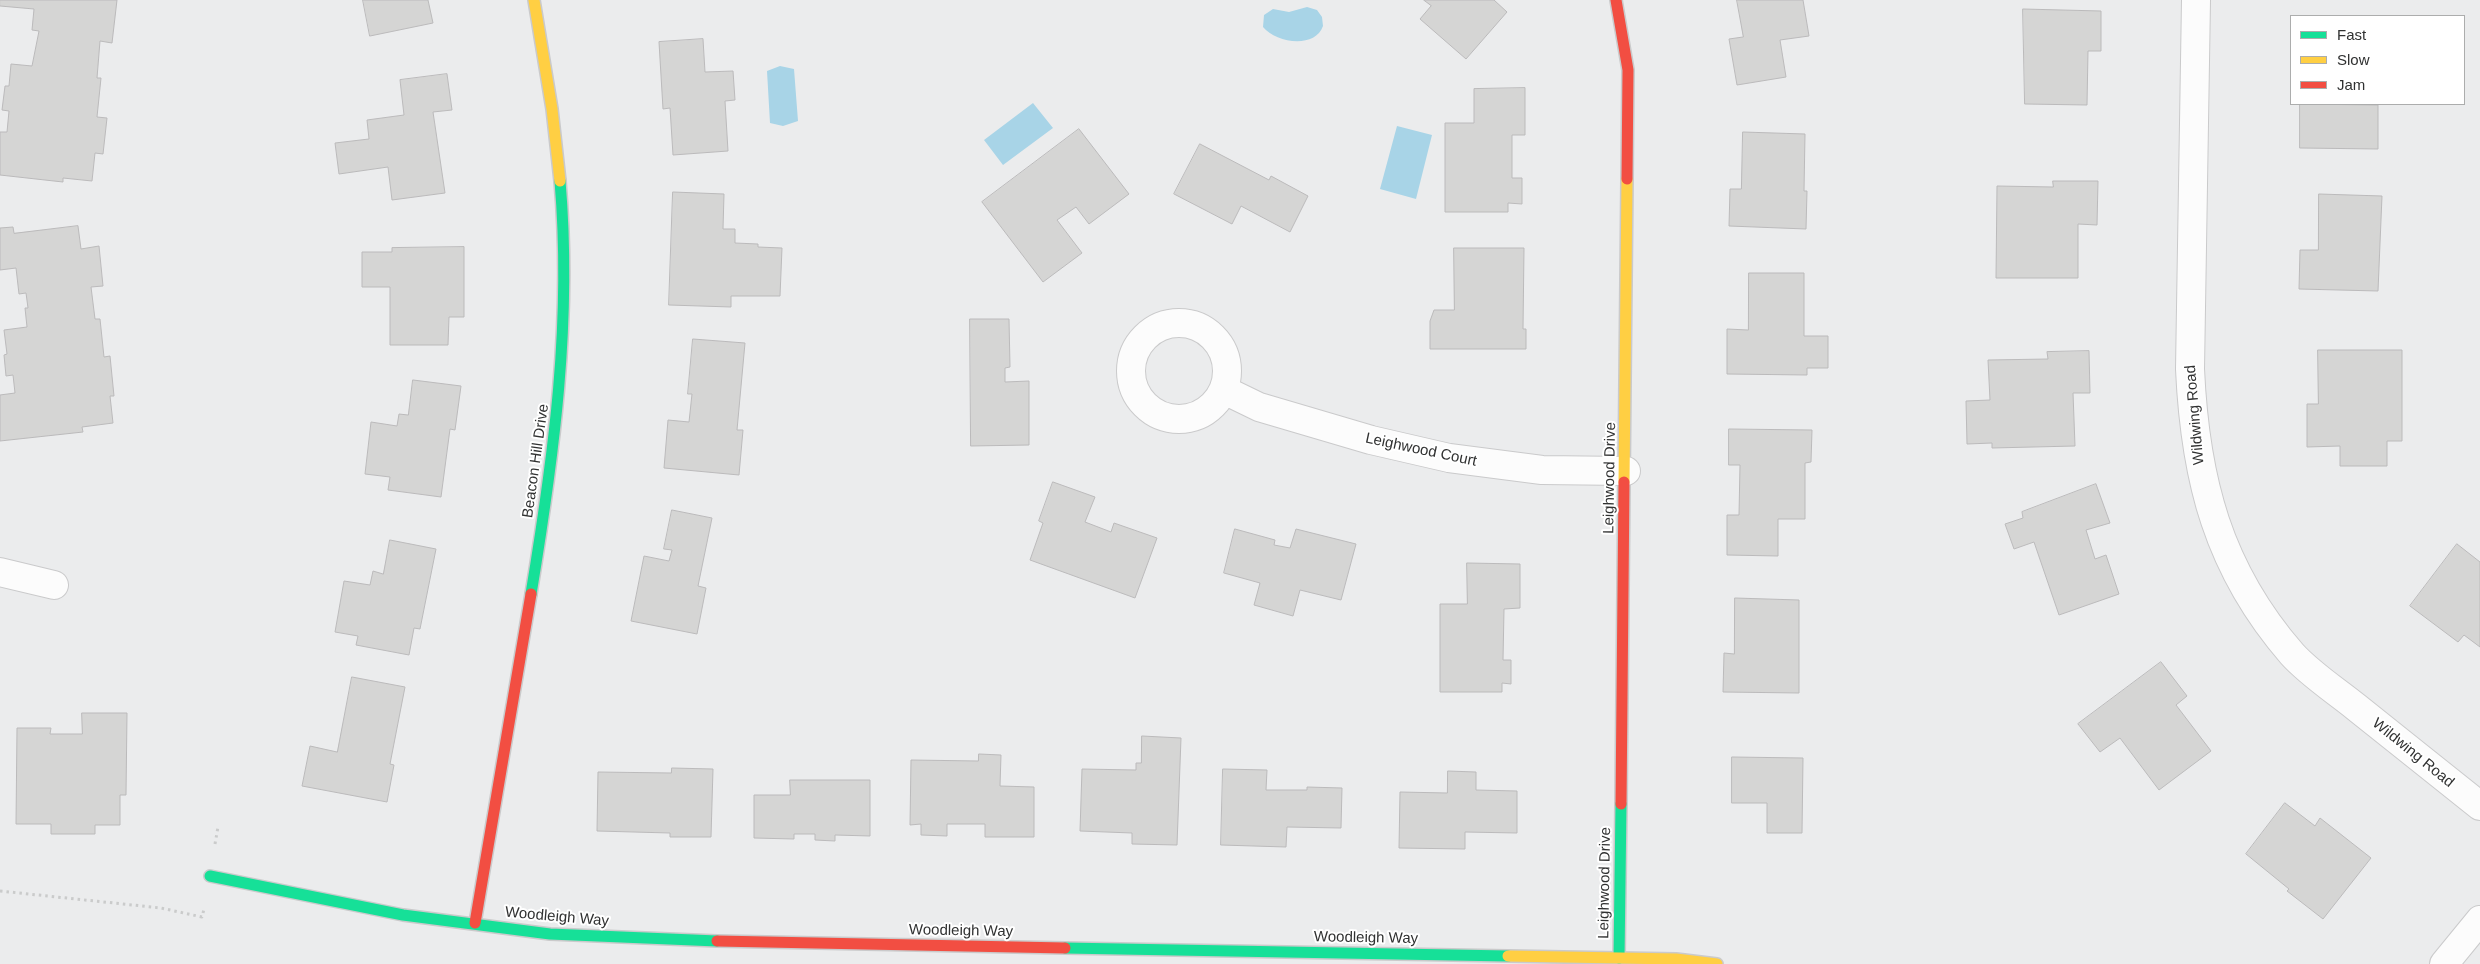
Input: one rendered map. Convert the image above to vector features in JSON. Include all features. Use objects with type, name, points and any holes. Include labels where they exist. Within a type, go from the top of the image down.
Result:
[{"type":"street","name":"Beacon Hill Drive","points":[[475,923],[550,479],[561,387],[565,293],[562,198],[555,124],[534,0]]},
{"type":"street","name":"Leighwood Drive","points":[[1616,0],[1628,70],[1626,471],[1619,958]]},
{"type":"street","name":"Wildwing Road","points":[[2196,0],[2190,368],[2192,415],[2201,473],[2215,524],[2236,574],[2264,618],[2294,655],[2480,806]]},
{"type":"street","name":"Leighwood Court","points":[[1224,390],[1259,407],[1371,440],[1449,458],[1542,470],[1626,471]]},
{"type":"street","points":[[0,572],[54,585]]},
{"type":"street","name":"Woodleigh Way","points":[[210,876],[403,915],[550,934],[694,941],[1676,959],[1717,964]]},
{"type":"street","points":[[2444,964],[2480,920]]},
{"type":"path","points":[[0,890],[161,908],[202,917]]},
{"type":"water","points":[[1307,7],[1317,10],[1322,17],[1323,26],[1319,33],[1312,38],[1304,41],[1286,40],[1277,37],[1263,27],[1264,15],[1273,9],[1289,12]]},
{"type":"water","points":[[780,66],[794,69],[798,121],[783,126],[770,123],[767,71]]},
{"type":"water","points":[[1033,103],[1053,128],[1003,165],[984,140]]},
{"type":"water","points":[[1397,126],[1432,135],[1416,199],[1380,189]]},
{"type":"building","points":[[0,0],[117,0],[112,43],[100,41],[97,78],[101,78],[97,117],[107,118],[103,154],[95,153],[92,181],[63,178],[63,182],[0,175],[0,132],[7,132],[9,111],[2,110],[5,86],[9,86],[11,64],[32,66],[39,31],[32,30],[34,9],[0,6]]},
{"type":"building","points":[[363,0],[428,0],[433,23],[370,36]]},
{"type":"building","points":[[1424,0],[1494,0],[1507,12],[1466,59],[1420,19],[1431,6]]},
{"type":"building","points":[[1737,0],[1803,0],[1809,36],[1780,40],[1786,77],[1737,85],[1729,39],[1743,37]]},
{"type":"building","points":[[2023,9],[2101,11],[2101,51],[2088,51],[2087,105],[2025,104]]},
{"type":"building","points":[[703,39],[705,72],[733,71],[735,100],[725,101],[728,151],[673,155],[670,108],[663,109],[659,42]]},
{"type":"building","points":[[447,74],[452,110],[433,112],[445,193],[392,200],[388,167],[339,174],[335,143],[369,139],[367,120],[404,115],[400,80]]},
{"type":"building","points":[[1525,88],[1525,135],[1512,135],[1512,178],[1522,178],[1522,204],[1508,203],[1508,212],[1445,212],[1445,123],[1474,123],[1474,89]]},
{"type":"building","points":[[2300,105],[2378,105],[2378,149],[2300,148]]},
{"type":"building","points":[[1079,129],[1129,194],[1089,224],[1076,207],[1057,220],[1082,253],[1043,282],[982,202]]},
{"type":"building","points":[[1743,132],[1805,134],[1804,191],[1807,191],[1806,229],[1729,226],[1730,189],[1741,189]]},
{"type":"building","points":[[1200,144],[1269,180],[1271,176],[1308,196],[1290,232],[1241,206],[1232,224],[1174,194]]},
{"type":"building","points":[[2053,181],[2098,181],[2097,225],[2078,224],[2078,278],[1996,278],[1997,186],[2053,187]]},
{"type":"building","points":[[673,192],[724,194],[723,229],[735,229],[735,243],[758,244],[758,247],[782,248],[780,296],[731,296],[731,307],[669,305]]},
{"type":"building","points":[[2319,194],[2382,196],[2378,291],[2299,289],[2300,250],[2318,250]]},
{"type":"building","points":[[78,226],[81,249],[99,246],[103,286],[91,287],[95,319],[100,319],[104,357],[110,356],[114,396],[110,396],[113,423],[82,427],[83,432],[0,441],[0,395],[15,393],[13,375],[6,376],[4,355],[7,354],[4,330],[27,327],[25,308],[28,308],[26,293],[19,294],[16,268],[0,270],[0,228],[13,227],[14,233]]},
{"type":"building","points":[[464,247],[464,317],[449,317],[448,345],[390,345],[390,287],[362,287],[362,252],[392,252],[392,248]]},
{"type":"building","points":[[1454,248],[1524,248],[1523,329],[1526,329],[1526,349],[1430,349],[1430,321],[1434,310],[1454,310]]},
{"type":"building","points":[[1749,273],[1804,273],[1804,336],[1828,336],[1828,368],[1807,368],[1807,375],[1727,374],[1727,329],[1748,330]]},
{"type":"building","points":[[970,319],[1009,319],[1010,367],[1005,368],[1005,382],[1029,381],[1029,445],[971,446]]},
{"type":"building","points":[[693,339],[745,343],[737,430],[743,430],[739,475],[664,468],[668,420],[689,422],[692,394],[688,394]]},
{"type":"building","points":[[2318,350],[2402,350],[2402,441],[2387,441],[2387,466],[2340,466],[2340,446],[2307,447],[2307,404],[2318,404]]},
{"type":"building","points":[[2089,351],[2090,393],[2073,393],[2075,446],[1992,448],[1992,443],[1967,444],[1966,401],[1990,400],[1988,360],[2048,359],[2047,352]]},
{"type":"building","points":[[413,380],[461,386],[455,430],[450,429],[441,497],[388,490],[390,477],[365,474],[371,422],[397,426],[399,414],[408,415]]},
{"type":"building","points":[[1729,429],[1812,430],[1811,462],[1805,463],[1805,519],[1778,519],[1778,556],[1727,555],[1727,515],[1739,515],[1740,465],[1729,465]]},
{"type":"building","points":[[1053,482],[1095,497],[1085,522],[1111,532],[1114,523],[1157,538],[1135,598],[1030,560],[1043,523],[1039,521]]},
{"type":"building","points":[[2096,484],[2110,523],[2086,530],[2095,559],[2106,555],[2119,594],[2059,615],[2034,542],[2014,549],[2005,524],[2023,518],[2022,512]]},
{"type":"building","points":[[672,510],[712,518],[698,586],[706,588],[697,634],[631,621],[644,556],[669,561],[672,550],[664,549]]},
{"type":"building","points":[[1235,529],[1275,540],[1274,545],[1290,548],[1296,529],[1356,544],[1341,600],[1300,590],[1293,616],[1254,605],[1260,583],[1224,573]]},
{"type":"building","points":[[390,540],[436,549],[420,629],[414,628],[409,655],[356,645],[358,636],[335,632],[344,581],[370,585],[373,571],[383,574]]},
{"type":"building","points":[[2457,544],[2480,562],[2480,647],[2464,635],[2458,642],[2410,606]]},
{"type":"building","points":[[1467,563],[1520,564],[1520,608],[1504,609],[1503,660],[1511,660],[1511,684],[1502,683],[1502,692],[1440,692],[1440,604],[1467,604]]},
{"type":"building","points":[[1735,598],[1799,600],[1799,693],[1723,692],[1724,653],[1734,654]]},
{"type":"building","points":[[2161,662],[2187,696],[2176,705],[2211,751],[2159,790],[2120,738],[2100,752],[2078,724]]},
{"type":"building","points":[[352,677],[405,687],[390,764],[394,765],[387,802],[302,786],[310,746],[337,752]]},
{"type":"building","points":[[82,713],[127,713],[126,795],[120,795],[120,825],[95,825],[95,834],[51,834],[51,824],[16,824],[17,728],[51,728],[50,734],[82,734]]},
{"type":"building","points":[[1142,736],[1181,738],[1177,845],[1132,844],[1132,833],[1080,831],[1082,769],[1136,770],[1136,763],[1141,763]]},
{"type":"building","points":[[979,754],[1001,755],[1000,786],[1034,787],[1034,837],[985,837],[985,824],[947,824],[947,836],[921,835],[921,824],[910,825],[911,760],[978,761]]},
{"type":"building","points":[[1732,757],[1803,758],[1802,833],[1767,833],[1767,803],[1732,803]]},
{"type":"building","points":[[672,768],[713,769],[711,837],[670,837],[670,833],[597,831],[598,772],[671,773]]},
{"type":"building","points":[[1223,769],[1267,770],[1266,790],[1307,790],[1307,787],[1342,788],[1341,828],[1287,827],[1286,847],[1221,845]]},
{"type":"building","points":[[1448,771],[1476,772],[1476,790],[1517,791],[1517,833],[1465,832],[1465,849],[1399,848],[1400,792],[1447,793]]},
{"type":"building","points":[[790,780],[870,780],[870,836],[835,835],[835,841],[815,840],[815,834],[794,834],[794,839],[754,838],[754,795],[790,795]]},
{"type":"building","points":[[2285,803],[2315,826],[2320,818],[2371,858],[2323,919],[2287,891],[2289,889],[2246,854]]},
{"type":"traffic: fast","points":[[531,594],[547,491],[559,388],[564,285],[560,181]]},
{"type":"traffic: fast","points":[[1619,958],[1621,804]]},
{"type":"traffic: fast","points":[[210,876],[403,915],[550,934],[717,941]]},
{"type":"traffic: fast","points":[[1065,948],[1508,956]]},
{"type":"traffic: slow","points":[[534,0],[552,109],[560,181]]},
{"type":"traffic: slow","points":[[1624,482],[1627,179]]},
{"type":"traffic: slow","points":[[1508,956],[1676,959],[1717,964]]},
{"type":"traffic: jam","points":[[1616,0],[1628,70],[1627,179]]},
{"type":"traffic: jam","points":[[1621,804],[1624,482]]},
{"type":"traffic: jam","points":[[475,923],[531,594]]},
{"type":"traffic: jam","points":[[717,941],[1065,948]]}]
